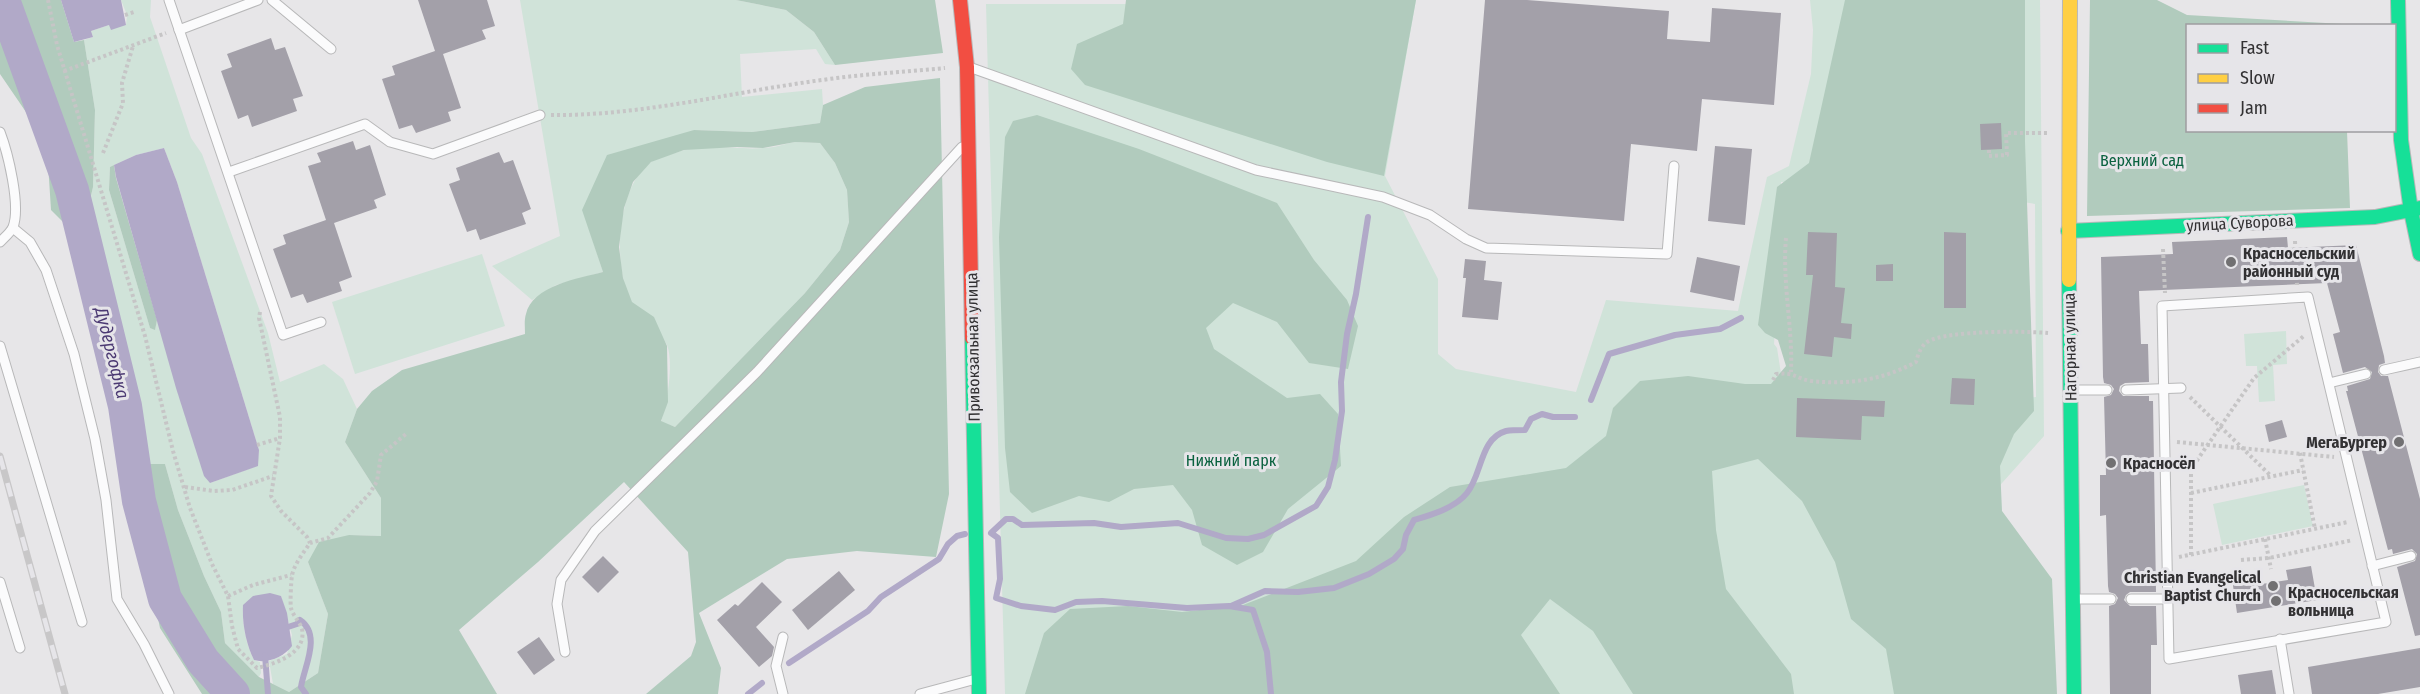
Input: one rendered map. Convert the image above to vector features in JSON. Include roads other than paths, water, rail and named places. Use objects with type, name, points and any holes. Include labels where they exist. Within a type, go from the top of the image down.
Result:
[{"type":"street","name":"Привокзальная улица","points":[[960,0],[967,66],[979,694]]},
{"type":"street","name":"Нагорная улица","points":[[2070,0],[2068,231],[2074,694]]},
{"type":"street","points":[[2398,0],[2401,140],[2415,210],[2420,254]]},
{"type":"street","name":"улица Суворова","points":[[2068,231],[2364,218],[2415,210]]},
{"type":"lane","points":[[168,0],[229,172],[283,335],[321,322]]},
{"type":"lane","points":[[178,30],[258,0]]},
{"type":"lane","points":[[272,0],[331,49]]},
{"type":"lane","points":[[967,66],[1256,170],[1383,197],[1430,214],[1466,239],[1486,248],[1667,254],[1674,166]]},
{"type":"lane","points":[[229,172],[365,124],[390,142],[433,154],[540,116]]},
{"type":"lane","points":[[0,132],[11,169],[14,201],[13,228],[0,242]]},
{"type":"lane","points":[[565,652],[557,604],[561,580],[595,531],[757,372],[969,140]]},
{"type":"lane","points":[[13,228],[30,242],[46,270],[74,354],[95,439],[106,500],[117,599],[144,644],[169,694]]},
{"type":"lane","points":[[2308,297],[2386,622],[2169,659],[2163,390],[2162,306],[2308,297]]},
{"type":"lane","points":[[0,346],[82,622]]},
{"type":"lane","points":[[2384,370],[2420,362]]},
{"type":"lane","points":[[2329,383],[2366,374]]},
{"type":"lane","points":[[2126,390],[2181,388]]},
{"type":"lane","points":[[2070,390],[2107,390]]},
{"type":"lane","points":[[2372,566],[2411,556]]},
{"type":"lane","points":[[0,582],[20,648]]},
{"type":"lane","points":[[2073,599],[2111,599]]},
{"type":"lane","points":[[2131,599],[2168,599]]},
{"type":"lane","points":[[783,637],[776,666],[783,694]]},
{"type":"lane","points":[[2280,639],[2289,694]]},
{"type":"lane","points":[[920,694],[978,679]]},
{"type":"waterway","name":"Дудергофка","points":[[3,0],[72,190],[125,406],[139,501],[165,599],[203,661],[233,694]]},
{"type":"waterway","points":[[1271,694],[1267,652],[1253,610],[1229,606],[1187,608],[1102,601],[1076,602],[1055,610],[1021,606],[996,598],[1000,579],[998,538],[991,533],[1006,519],[1013,519],[1022,525],[1094,523],[1121,527],[1178,523],[1226,538],[1248,539],[1264,535],[1316,506],[1328,487],[1335,460],[1342,411],[1341,382],[1347,334],[1368,217]]},
{"type":"waterway","points":[[1591,400],[1609,354],[1675,335],[1720,329],[1741,318]]},
{"type":"waterway","points":[[1231,606],[1265,591],[1298,592],[1334,588],[1369,574],[1394,559],[1403,549],[1406,535],[1414,520],[1449,507],[1467,493],[1476,477],[1486,449],[1497,435],[1506,431],[1525,430],[1531,419],[1542,414],[1553,417],[1575,417]]},
{"type":"waterway","points":[[789,663],[868,611],[881,597],[939,559],[948,544],[957,536],[965,534]]},
{"type":"waterway","points":[[288,627],[297,624],[300,620],[310,634],[310,652],[301,687],[306,694]]},
{"type":"waterway","points":[[265,655],[268,694]]},
{"type":"waterway","points":[[748,694],[762,683]]},
{"type":"railway","points":[[0,456],[65,694]]},
{"type":"place","name":"Красносельский районный суд","points":[[2231,262]]},
{"type":"place","name":"МегаБургер","points":[[2399,442]]},
{"type":"place","name":"Красносёл","points":[[2111,463]]},
{"type":"place","name":"Christian Evangelical Baptist Church","points":[[2273,586]]},
{"type":"place","name":"Красносельская вольница","points":[[2276,601]]},
{"type":"park label","name":"Верхний сад","points":[[2142,160]]},
{"type":"park label","name":"Нижний парк","points":[[1231,460]]}]
